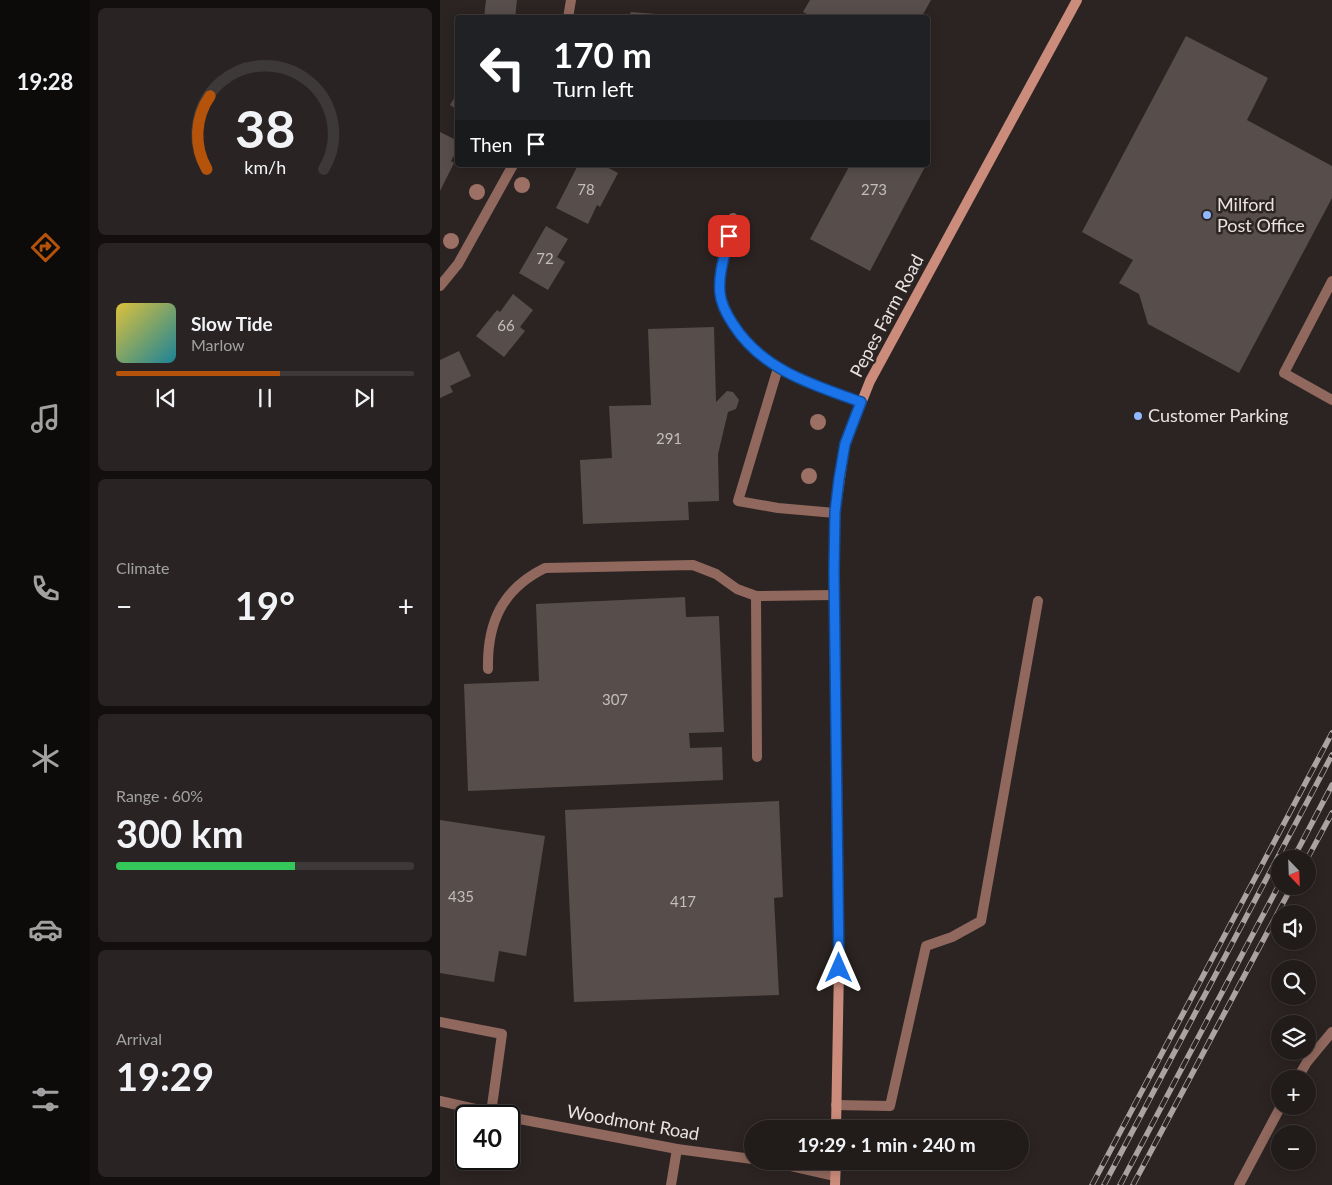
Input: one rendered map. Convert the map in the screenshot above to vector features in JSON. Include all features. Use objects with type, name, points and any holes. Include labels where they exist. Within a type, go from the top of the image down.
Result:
[{"type":"street","points":[[568,15],[570,0]]},
{"type":"street","name":"Pepes Farm Road","points":[[836,1120],[839,939],[834,596],[835,512],[845,444],[861,402],[953,226],[1077,0]]},
{"type":"street","points":[[440,286],[458,264],[512,167]]},
{"type":"street","points":[[733,218],[720,273],[720,294],[725,312],[737,330],[754,350],[778,368],[805,382],[861,402]]},
{"type":"street","points":[[1332,281],[1284,373],[1332,400]]},
{"type":"street","points":[[778,368],[738,501],[778,508],[835,512]]},
{"type":"street","points":[[488,669],[491,632],[500,609],[510,592],[528,576],[545,568],[693,565],[716,574],[737,589],[756,596],[834,596]]},
{"type":"street","points":[[756,596],[758,757]]},
{"type":"street","points":[[836,1106],[890,1106],[926,946],[952,937],[981,920],[1038,601]]},
{"type":"street","points":[[440,1022],[502,1034],[492,1105]]},
{"type":"street","points":[[1302,1070],[1332,1032]]},
{"type":"street","name":"Woodmont Road","points":[[440,1101],[457,1105]]},
{"type":"street","points":[[1239,1185],[1276,1115]]},
{"type":"street","name":"Woodmont Road","points":[[520,1119],[677,1149],[744,1158]]},
{"type":"street","points":[[672,1185],[677,1149]]},
{"type":"street","points":[[800,1170],[835,1180]]},
{"type":"building","points":[[486,0],[517,0],[515,15],[484,15]]},
{"type":"building","points":[[810,0],[931,0],[923,15],[808,15],[803,12]]},
{"type":"building","points":[[631,12],[656,14],[656,15],[629,15]]},
{"type":"building","name":"Milford Post Office","points":[[1186,36],[1268,78],[1247,120],[1332,166],[1332,198],[1239,373],[1148,324],[1139,294],[1119,283],[1133,260],[1082,232]]},
{"type":"building","points":[[455,97],[455,108],[450,105]]},
{"type":"building","points":[[440,132],[455,140],[455,154],[451,161],[454,163],[440,191]]},
{"type":"building","points":[[577,167],[607,167],[618,173],[600,207],[597,205],[588,224],[556,208]]},
{"type":"building","points":[[849,167],[925,167],[870,271],[810,239]]},
{"type":"building","points":[[546,226],[568,239],[557,257],[565,262],[548,290],[519,273]]},
{"type":"building","points":[[513,294],[533,310],[520,327],[525,331],[504,357],[476,336],[497,310],[500,312]]},
{"type":"building","points":[[714,327],[716,402],[727,391],[733,392],[739,400],[736,409],[728,412],[718,454],[719,501],[688,502],[689,520],[583,524],[580,460],[612,458],[609,406],[651,405],[648,329]]},
{"type":"building","points":[[459,351],[471,376],[450,386],[453,392],[440,398],[440,360]]},
{"type":"building","points":[[685,597],[686,617],[719,616],[724,732],[689,733],[690,748],[722,747],[723,780],[468,791],[464,684],[539,681],[536,604]]},
{"type":"building","points":[[779,801],[783,897],[774,898],[779,995],[574,1002],[565,810]]},
{"type":"building","points":[[440,820],[545,836],[526,956],[499,951],[494,982],[440,973]]},
{"type":"railway","points":[[1092,1185],[1332,733]]},
{"type":"railway","points":[[1104,1185],[1332,755]]},
{"type":"railway","points":[[1298,850],[1332,785]]},
{"type":"railway","points":[[1312,850],[1332,813]]},
{"type":"railway","points":[[1120,1185],[1274,895]]},
{"type":"railway","points":[[1133,1185],[1287,895]]},
{"type":"place","name":"Milford Post Office","points":[[1207,215]]},
{"type":"place","name":"Customer Parking","points":[[1138,416]]},
{"type":"route","points":[[729,236],[720,273],[720,294],[725,312],[737,330],[754,350],[778,368],[805,382],[861,402],[845,444],[835,512],[834,571],[839,968]]}]
